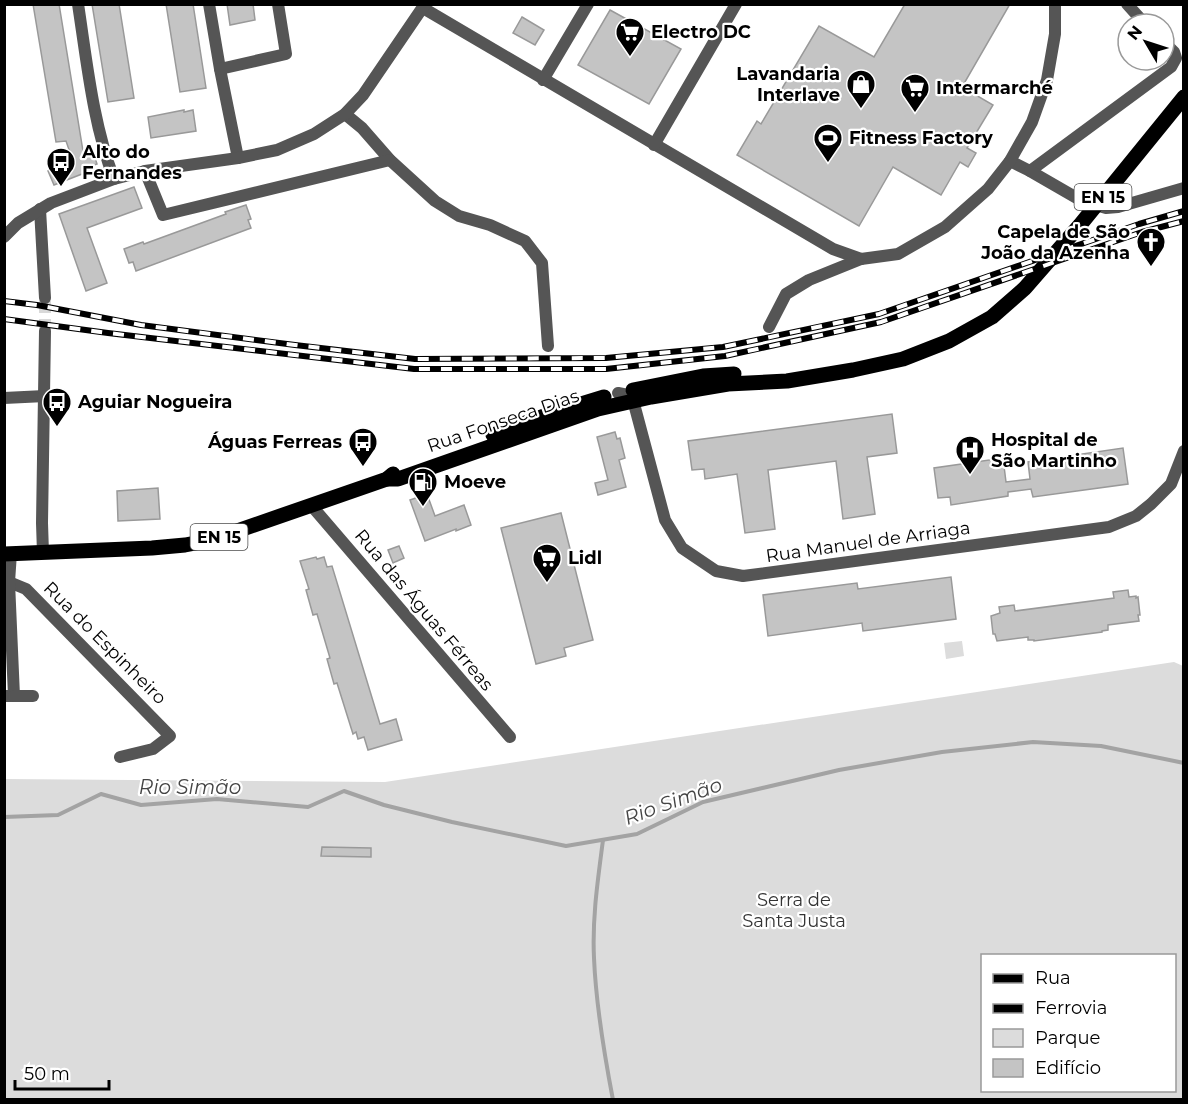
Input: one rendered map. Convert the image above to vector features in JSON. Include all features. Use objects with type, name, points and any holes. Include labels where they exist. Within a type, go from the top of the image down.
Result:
[{"type":"main road","name":"Rua Fonseca Dias","points":[[387,478],[398,479],[598,409],[633,400],[728,384],[787,381],[853,370],[903,359],[950,341],[992,316],[1025,288],[1080,225],[1181,101]]},
{"type":"main road","name":"Rua Fonseca Dias","points":[[8,554],[152,548],[211,540],[387,478],[396,471],[530,422],[618,393],[663,383],[715,376],[830,374]]},
{"type":"street","points":[[78,4],[96,117],[114,179]]},
{"type":"street","points":[[209,4],[238,158]]},
{"type":"street","points":[[220,69],[286,54],[278,4]]},
{"type":"street","points":[[543,80],[588,4]]},
{"type":"street","points":[[654,145],[736,4]]},
{"type":"street","points":[[769,327],[786,294],[809,280],[861,259],[898,254],[945,227],[988,189],[1010,161],[1032,122],[1047,80],[1055,34],[1055,4]]},
{"type":"street","points":[[4,237],[18,224],[51,203],[114,179],[146,171],[277,150],[314,134],[345,114],[363,95],[424,6],[543,80],[833,249],[861,259]]},
{"type":"street","points":[[1030,171],[1164,72]]},
{"type":"street","points":[[345,114],[435,201],[459,216],[490,225],[525,241],[542,264],[548,346]]},
{"type":"street","points":[[146,171],[163,215],[390,160]]},
{"type":"street","points":[[1010,161],[1082,201],[1106,208],[1118,207],[1184,188]]},
{"type":"street","points":[[40,209],[45,298]]},
{"type":"street","points":[[43,553],[45,331]]},
{"type":"street","name":"Rua Fonseca Dias","points":[[633,400],[643,392],[693,384],[715,376]]},
{"type":"street","points":[[618,393],[628,395],[633,400]]},
{"type":"street","points":[[4,398],[45,396]]},
{"type":"street","name":"Rua Manuel de Arriaga","points":[[633,400],[665,519],[682,548],[716,571],[743,576],[1109,527],[1136,516],[1171,484],[1184,451]]},
{"type":"street","name":"Rua das Águas Férreas","points":[[311,505],[510,737]]},
{"type":"street","points":[[8,554],[9,696],[33,696]]},
{"type":"street","name":"Rua do Espinheiro","points":[[7,582],[26,589],[170,736],[153,749],[120,757]]},
{"type":"green space","points":[[962,641],[964,656],[946,659],[944,643]]},
{"type":"green space","name":"Serra de Santa Justa","points":[[1174,662],[1183,666],[1183,1099],[5,1100],[5,779],[385,782]]},
{"type":"building","points":[[33,4],[59,4],[83,151],[92,148],[97,164],[85,168],[87,172],[54,185],[48,171],[73,161],[66,141],[56,142]]},
{"type":"building","points":[[92,4],[119,4],[134,98],[108,102]]},
{"type":"building","points":[[166,4],[193,4],[206,88],[180,92]]},
{"type":"building","points":[[227,4],[253,4],[255,20],[230,25]]},
{"type":"building","name":"Intermarché","points":[[905,4],[1010,4],[962,87],[993,105],[967,148],[976,153],[968,167],[960,162],[941,195],[893,167],[859,226],[737,155],[757,121],[761,124],[819,26],[874,57]]},
{"type":"building","name":"Electro DC","points":[[610,10],[681,49],[649,104],[578,65]]},
{"type":"building","points":[[522,17],[544,30],[535,45],[513,33]]},
{"type":"building","points":[[184,110],[184,112],[193,110],[196,131],[151,138],[148,117]]},
{"type":"building","points":[[134,187],[142,208],[87,228],[107,283],[86,291],[59,214]]},
{"type":"building","points":[[246,205],[251,219],[248,220],[251,228],[136,271],[133,262],[129,263],[124,249],[143,242],[144,244]]},
{"type":"building","points":[[892,414],[897,453],[867,457],[875,514],[843,519],[836,461],[768,470],[775,529],[745,533],[737,474],[705,479],[704,469],[692,470],[688,441]]},
{"type":"building","points":[[615,432],[617,439],[620,438],[625,458],[619,460],[626,487],[598,495],[595,483],[608,480],[597,437]]},
{"type":"building","points":[[1123,448],[1128,484],[1033,497],[1031,489],[1008,492],[1008,496],[951,505],[950,497],[938,498],[934,468],[1003,458],[1006,482],[1030,479],[1028,462]]},
{"type":"building","points":[[158,488],[160,519],[118,521],[117,491]]},
{"type":"building","points":[[427,494],[435,516],[464,505],[471,525],[425,541],[410,500]]},
{"type":"building","name":"Lidl","points":[[561,513],[593,640],[564,648],[566,656],[536,664],[501,528]]},
{"type":"building","points":[[399,546],[404,558],[393,563],[388,550]]},
{"type":"building","points":[[316,557],[317,559],[324,557],[327,567],[332,566],[380,724],[396,719],[402,740],[368,750],[364,737],[358,739],[356,732],[353,734],[337,683],[334,684],[327,659],[330,658],[317,614],[313,615],[306,590],[309,589],[300,561]]},
{"type":"building","points":[[951,577],[956,619],[863,631],[862,623],[768,636],[763,595],[857,583],[858,589]]},
{"type":"building","points":[[1128,590],[1129,597],[1138,597],[1139,621],[1108,625],[1108,630],[1102,632],[1034,641],[1028,640],[1028,637],[997,641],[993,634],[991,616],[1000,613],[999,607],[1014,605],[1015,611],[1114,598],[1113,592]]},
{"type":"building","points":[[322,847],[371,848],[371,857],[321,856]]},
{"type":"waterway","name":"Rio Simão","points":[[4,817],[58,815],[101,794],[141,805],[217,799],[308,807],[344,791],[384,805],[452,822],[566,846],[637,834],[703,802],[839,770],[942,752],[1033,742],[1101,746],[1184,763]]},
{"type":"waterway","points":[[603,840],[597,884],[594,958],[601,1029],[613,1100]]},
{"type":"tunnel","points":[[45,298],[45,331]]},
{"type":"railway","points":[[4,301],[141,325],[415,359],[606,358],[723,347],[879,314],[1139,224],[1184,211]]},
{"type":"railway","points":[[4,319],[414,369],[606,369],[725,356],[881,322],[1142,232],[1184,221]]},
{"type":"place","name":"Electro DC","points":[[630,58]]},
{"type":"place","name":"Lavandaria Interlave","points":[[861,110]]},
{"type":"place","name":"Intermarché","points":[[915,114]]},
{"type":"place","name":"Fitness Factory","points":[[828,164]]},
{"type":"place","name":"Alto do Fernandes","points":[[61,188]]},
{"type":"place","name":"Capela de São João da Azenha","points":[[1151,268]]},
{"type":"place","name":"Aguiar Nogueira","points":[[57,428]]},
{"type":"place","name":"Águas Ferreas","points":[[363,468]]},
{"type":"place","name":"Hospital de São Martinho","points":[[970,476]]},
{"type":"place","name":"Moeve","points":[[423,508]]},
{"type":"place","name":"Lidl","points":[[547,584]]}]
